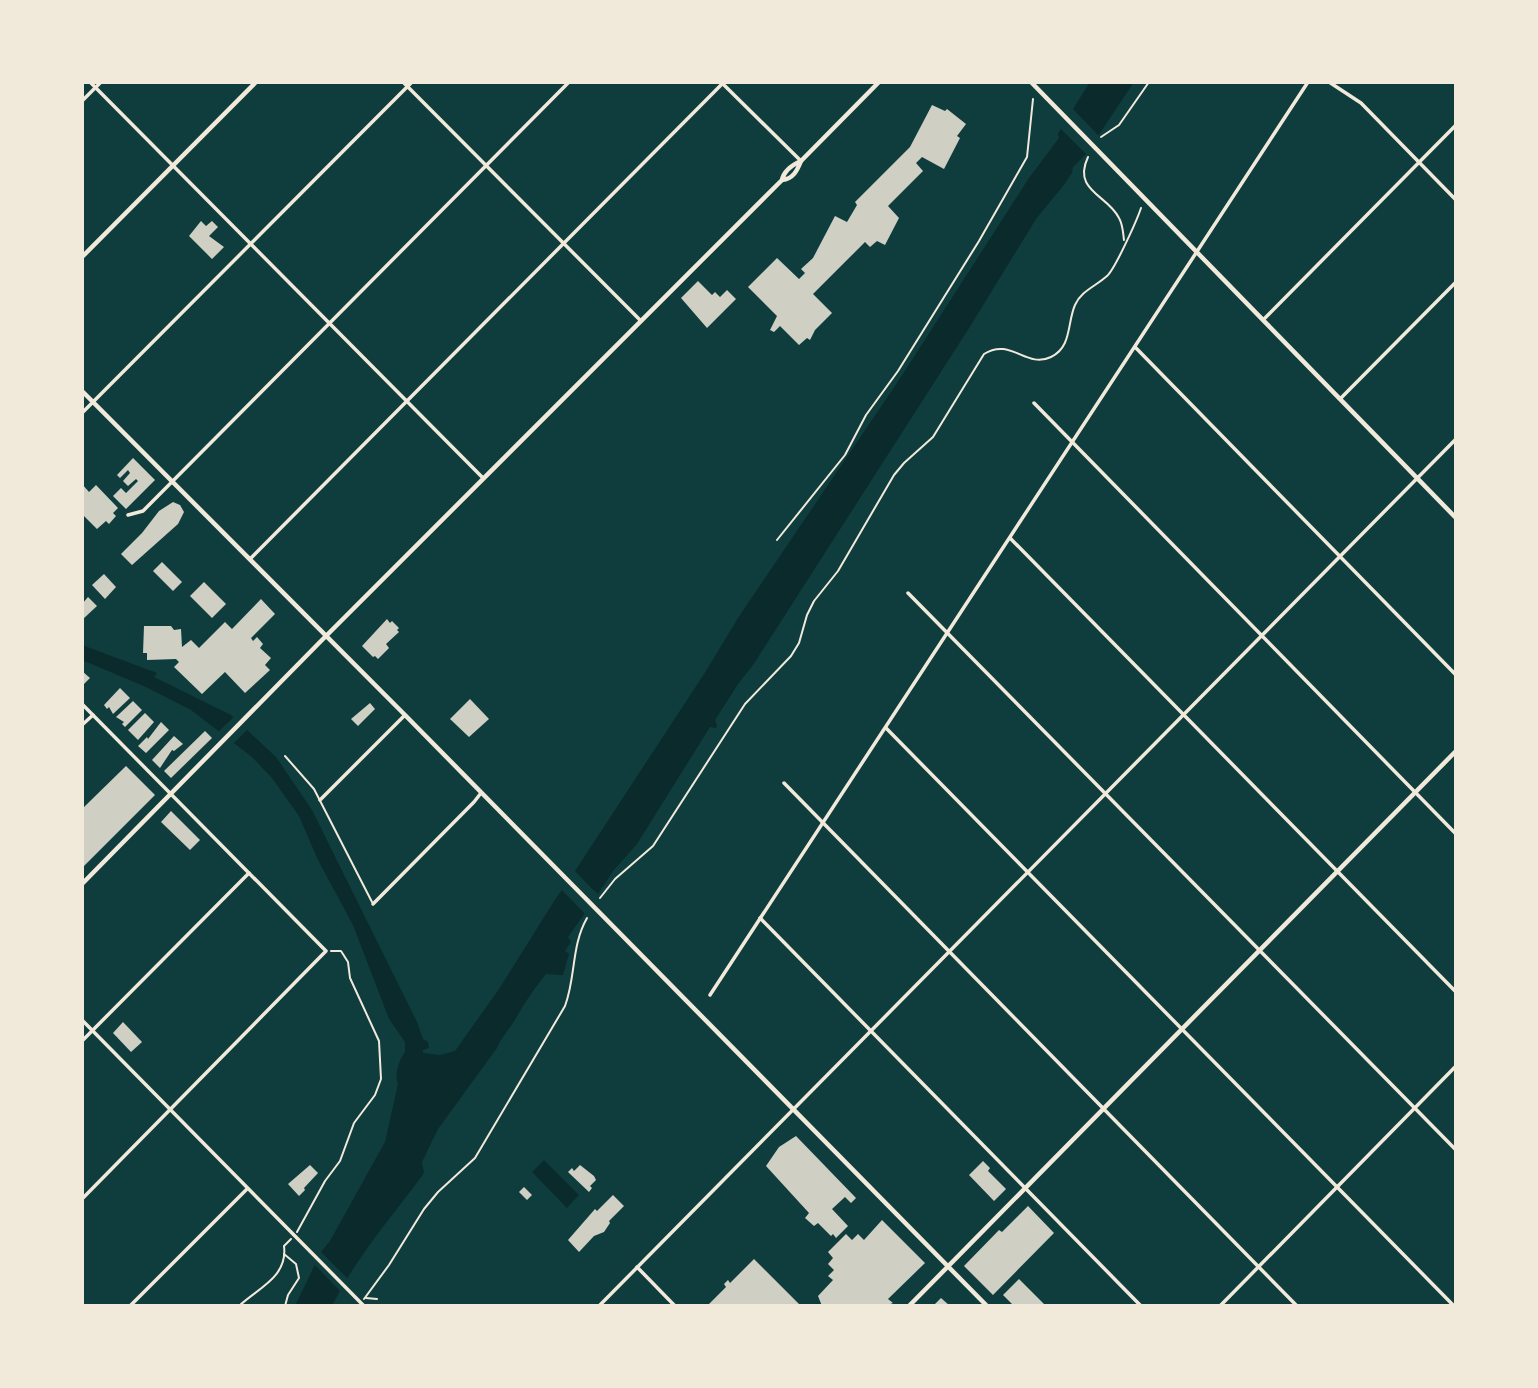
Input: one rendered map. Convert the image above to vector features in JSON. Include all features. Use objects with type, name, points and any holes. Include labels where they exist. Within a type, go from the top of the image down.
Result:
[{"type":"main road","points":[[82,257],[256,82]]},
{"type":"main road","points":[[82,884],[782,180],[788,180],[797,172],[801,161],[879,82]]},
{"type":"main road","points":[[1031,82],[1456,518]]},
{"type":"main road","points":[[82,391],[987,1306]]},
{"type":"main road","points":[[909,1306],[1456,751]]},
{"type":"street","points":[[90,82],[483,479]]},
{"type":"street","points":[[82,101],[101,82]]},
{"type":"street","points":[[403,82],[641,321]]},
{"type":"street","points":[[82,414],[412,82]]},
{"type":"street","points":[[128,515],[143,511],[173,482],[569,82]]},
{"type":"street","points":[[710,995],[1308,82]]},
{"type":"street","points":[[1329,82],[1360,103],[1456,201]]},
{"type":"street","points":[[250,559],[723,83],[801,161]]},
{"type":"street","points":[[1263,320],[1456,125]]},
{"type":"street","points":[[1340,399],[1456,282]]},
{"type":"street","points":[[1135,347],[1456,675]]},
{"type":"street","points":[[1034,402],[1456,834]]},
{"type":"street","points":[[599,1306],[1456,439]]},
{"type":"street","points":[[1010,538],[1456,992]]},
{"type":"street","points":[[908,593],[1456,1150]]},
{"type":"street","points":[[82,704],[326,951],[82,1199]]},
{"type":"street","points":[[82,726],[93,715]]},
{"type":"street","points":[[320,800],[405,715]]},
{"type":"street","points":[[886,728],[1454,1306]]},
{"type":"street","points":[[784,783],[1297,1306]]},
{"type":"street","points":[[373,904],[481,793]]},
{"type":"street","points":[[82,1041],[249,873]]},
{"type":"street","points":[[760,918],[1141,1306]]},
{"type":"street","points":[[82,1020],[364,1306]]},
{"type":"street","points":[[1220,1306],[1456,1066]]},
{"type":"street","points":[[130,1306],[247,1189]]},
{"type":"street","points":[[637,1267],[675,1306]]},
{"type":"lane","points":[[285,756],[314,789],[373,904]]},
{"type":"path","points":[[1101,137],[1114,130],[1125,118],[1149,82]]},
{"type":"path","points":[[777,540],[845,455],[866,415],[898,371],[979,241],[1027,157],[1033,99]]},
{"type":"path","points":[[1087,157],[1083,169],[1087,186],[1119,217],[1125,242]]},
{"type":"path","points":[[600,898],[615,879],[653,846],[745,704],[791,656],[799,643],[814,601],[838,571],[894,475],[933,437],[984,354],[993,348],[1003,347],[1038,359],[1050,358],[1056,354],[1068,337],[1075,303],[1108,275],[1141,208]]},
{"type":"path","points":[[377,1299],[365,1298],[424,1209],[438,1192],[475,1158],[565,1006],[577,942],[587,918]]},
{"type":"path","points":[[298,1231],[325,1181],[340,1161],[354,1123],[375,1095],[381,1079],[379,1041],[350,978],[348,962],[341,951],[326,951]]},
{"type":"path","points":[[239,1306],[274,1277],[282,1263],[284,1246],[292,1238]]},
{"type":"path","points":[[284,1254],[296,1264],[299,1278],[288,1295],[285,1306]]},
{"type":"water","points":[[1090,82],[1134,82],[1086,154],[1073,167],[1063,186],[1036,219],[971,325],[715,720],[716,728],[710,727],[637,844],[613,871],[598,894],[594,890],[581,909],[585,913],[568,937],[571,942],[565,951],[569,954],[563,975],[546,974],[530,996],[497,1048],[438,1129],[422,1162],[424,1173],[363,1254],[332,1306],[295,1306],[321,1252],[330,1241],[385,1142],[405,1042],[389,1019],[353,925],[318,860],[299,816],[272,778],[252,757],[191,710],[146,687],[82,660],[82,645],[157,673],[154,677],[231,715],[276,757],[312,810],[423,1039],[428,1042],[429,1048],[423,1050],[423,1053],[440,1055],[455,1051],[499,989],[556,898],[562,890],[566,894],[579,876],[575,871],[738,618],[901,377],[1029,178],[1059,138],[1061,128]]},
{"type":"water","points":[[544,1160],[579,1195],[567,1208],[532,1172]]},
{"type":"pier","points":[[1070,106],[1101,138],[1088,156],[1058,126]]},
{"type":"pier","points":[[236,715],[250,727],[232,745],[217,733]]},
{"type":"pier","points":[[572,868],[600,897],[594,895],[585,909],[587,916],[559,887],[566,889],[575,876],[571,872]]},
{"type":"pier","points":[[319,1250],[349,1280],[342,1293],[312,1262]]},
{"type":"building","points":[[932,105],[945,111],[947,109],[966,124],[957,136],[960,138],[944,169],[922,157],[916,163],[923,171],[888,206],[899,218],[885,245],[877,241],[870,247],[865,242],[813,294],[832,313],[815,330],[810,340],[807,338],[799,345],[780,326],[774,332],[770,330],[777,316],[748,287],[777,258],[799,279],[805,273],[801,269],[813,258],[835,216],[847,222],[857,205],[855,202],[910,147]]},
{"type":"building","points":[[201,221],[206,226],[212,221],[218,227],[209,236],[224,247],[212,259],[189,236]]},
{"type":"building","points":[[698,281],[712,295],[715,292],[720,297],[727,290],[736,299],[707,328],[681,298]]},
{"type":"building","points":[[133,458],[155,480],[126,509],[113,496],[121,488],[126,493],[138,481],[136,479],[128,486],[123,481],[130,473],[128,470],[120,478],[117,475]]},
{"type":"building","points":[[82,484],[89,492],[96,485],[118,508],[113,513],[116,516],[109,524],[106,521],[97,529],[82,514]]},
{"type":"building","points":[[173,502],[180,505],[184,512],[178,524],[132,565],[121,554],[159,511]]},
{"type":"building","points":[[162,562],[182,582],[173,591],[153,571]]},
{"type":"building","points":[[104,574],[116,587],[105,599],[92,585]]},
{"type":"building","points":[[204,582],[226,604],[212,618],[190,596]]},
{"type":"building","points":[[88,597],[97,606],[82,620],[82,604]]},
{"type":"building","points":[[261,599],[275,614],[251,638],[253,641],[257,637],[263,644],[260,648],[271,658],[265,665],[270,670],[245,693],[225,672],[202,694],[174,667],[179,662],[176,659],[147,660],[147,653],[143,653],[144,626],[171,626],[174,630],[181,629],[182,647],[191,640],[199,648],[225,622],[232,629]]},
{"type":"building","points":[[387,619],[399,628],[399,632],[386,644],[389,648],[378,659],[362,646]]},
{"type":"building","points":[[82,671],[90,678],[82,686]]},
{"type":"building","points":[[120,688],[130,698],[113,714],[109,707],[107,709],[104,705]]},
{"type":"building","points":[[470,699],[489,719],[469,737],[450,719]]},
{"type":"building","points":[[133,701],[142,710],[125,727],[122,724],[124,722],[116,717]]},
{"type":"building","points":[[370,703],[375,709],[358,726],[351,719]]},
{"type":"building","points":[[145,713],[154,722],[138,740],[128,730]]},
{"type":"building","points":[[161,722],[169,730],[146,753],[138,746],[147,737],[148,739]]},
{"type":"building","points":[[205,731],[212,738],[171,778],[164,771]]},
{"type":"building","points":[[174,736],[183,744],[172,750],[160,768],[152,760]]},
{"type":"building","points":[[126,766],[155,795],[82,868],[82,809]]},
{"type":"building","points":[[171,811],[200,840],[190,850],[161,822]]},
{"type":"building","points":[[123,1022],[142,1042],[131,1052],[113,1033]]},
{"type":"building","points":[[796,1136],[856,1198],[851,1203],[845,1197],[832,1209],[848,1226],[836,1238],[818,1223],[814,1226],[805,1218],[809,1213],[766,1166],[779,1147]]},
{"type":"building","points":[[983,1161],[990,1168],[988,1171],[1006,1189],[994,1201],[969,1175]]},
{"type":"building","points":[[310,1165],[318,1173],[299,1196],[288,1184]]},
{"type":"building","points":[[580,1165],[596,1180],[590,1186],[592,1188],[589,1192],[568,1172],[572,1168],[574,1171]]},
{"type":"building","points":[[524,1187],[532,1195],[527,1200],[519,1192]]},
{"type":"building","points":[[613,1195],[624,1206],[609,1221],[604,1232],[594,1236],[579,1252],[568,1240],[595,1209],[597,1211]]},
{"type":"building","points":[[1028,1206],[1054,1233],[993,1295],[964,1266],[999,1230],[1002,1232]]},
{"type":"building","points":[[882,1220],[925,1263],[888,1299],[893,1303],[885,1306],[822,1306],[818,1296],[833,1280],[828,1276],[834,1270],[828,1264],[833,1258],[828,1252],[846,1234],[852,1240],[858,1234],[864,1240]]},
{"type":"building","points":[[754,1259],[801,1306],[707,1306],[726,1287],[724,1284],[728,1280],[730,1283]]},
{"type":"building","points":[[1019,1279],[1046,1306],[1014,1306],[1003,1295]]},
{"type":"building","points":[[941,1298],[950,1306],[933,1306]]}]
